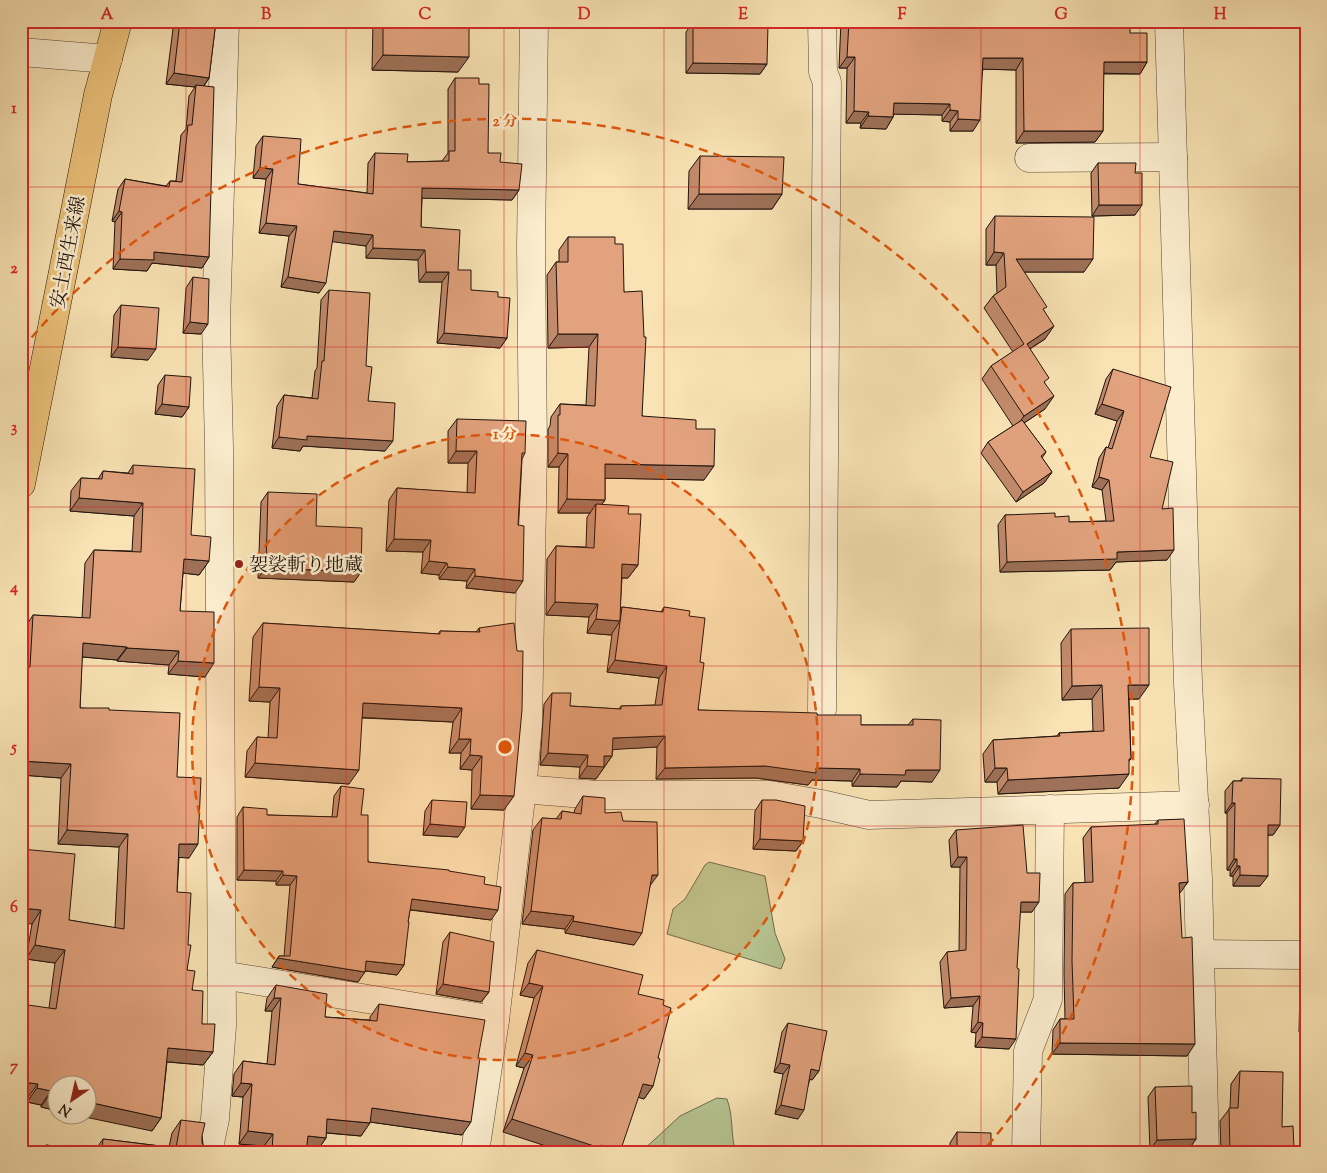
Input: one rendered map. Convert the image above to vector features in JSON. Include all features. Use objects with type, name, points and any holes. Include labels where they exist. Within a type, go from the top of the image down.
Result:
[{"type":"main road","name":"安土西生来線","points":[[21,484],[98,95],[118,21]]},
{"type":"street","points":[[208,1152],[216,1119],[222,1026],[219,447],[216,322],[225,21]]},
{"type":"street","points":[[475,1152],[495,1020],[528,725],[533,449],[531,247],[534,21]]},
{"type":"street","points":[[822,21],[823,72],[827,82],[822,710]]},
{"type":"street","points":[[1169,21],[1188,683],[1195,806],[1205,1152]]},
{"type":"street","points":[[21,52],[108,59]]},
{"type":"street","points":[[1029,158],[1173,157]]},
{"type":"street","points":[[522,789],[597,795],[770,795],[869,815],[1195,806]]},
{"type":"street","points":[[1026,1152],[1028,1051],[1048,999],[1050,809]]},
{"type":"street","points":[[1200,954],[1306,955]]},
{"type":"street","points":[[222,975],[495,1020]]},
{"type":"green space","points":[[709,862],[765,876],[775,933],[785,959],[781,969],[667,934],[673,909],[685,899],[705,865]]},
{"type":"green space","points":[[717,1098],[727,1099],[731,1113],[736,1152],[641,1152],[680,1116]]},
{"type":"building","points":[[180,21],[216,21],[209,78],[174,73]]},
{"type":"building","points":[[383,21],[469,21],[469,57],[383,55]]},
{"type":"building","points":[[849,21],[1100,21],[1101,25],[1130,26],[1130,33],[1147,33],[1147,62],[1104,62],[1103,131],[1024,131],[1023,58],[983,58],[980,120],[958,119],[958,111],[950,110],[950,104],[894,103],[893,117],[868,116],[869,112],[854,111],[855,57],[847,57]]},
{"type":"building","points":[[693,22],[768,24],[767,64],[693,63]]},
{"type":"building","points":[[455,78],[479,78],[479,84],[489,84],[488,153],[501,153],[500,162],[522,164],[519,190],[422,188],[421,227],[460,230],[458,270],[471,270],[471,290],[498,292],[498,297],[510,298],[507,338],[444,333],[449,272],[426,272],[425,250],[373,248],[373,235],[334,231],[326,283],[288,277],[297,226],[266,223],[273,169],[260,168],[263,136],[301,139],[298,184],[373,194],[375,153],[408,154],[407,162],[449,161],[449,151],[455,151]]},
{"type":"building","points":[[196,85],[214,87],[209,257],[154,252],[154,260],[120,259],[122,212],[119,211],[125,179],[169,187],[170,181],[182,182],[188,125],[192,125]]},
{"type":"building","points":[[700,156],[784,157],[782,194],[699,194]]},
{"type":"building","points":[[1098,163],[1136,163],[1135,173],[1142,173],[1142,205],[1099,205]]},
{"type":"building","points":[[995,216],[1094,217],[1093,259],[1016,259],[1047,307],[1043,309],[1054,326],[1027,344],[1049,378],[1044,382],[1054,396],[1024,416],[991,366],[1024,344],[993,296],[1006,287],[1004,253],[994,252]]},
{"type":"building","points":[[568,237],[615,237],[615,244],[623,244],[624,292],[642,291],[644,337],[646,337],[642,416],[696,420],[696,429],[715,429],[714,466],[605,464],[605,500],[567,499],[568,454],[558,453],[558,415],[560,415],[560,404],[595,406],[598,334],[558,334],[556,262],[568,262]]},
{"type":"building","points":[[193,277],[209,279],[208,324],[190,322]]},
{"type":"building","points":[[329,290],[370,293],[366,366],[372,367],[368,401],[395,403],[393,441],[307,436],[307,440],[279,437],[284,395],[318,399],[322,361],[324,361]]},
{"type":"building","points":[[121,305],[159,308],[156,349],[118,347]]},
{"type":"building","points":[[1113,369],[1171,387],[1150,457],[1173,462],[1162,509],[1173,508],[1174,550],[1117,552],[1117,559],[1007,562],[1005,515],[1055,513],[1055,517],[1069,516],[1069,522],[1114,521],[1109,480],[1099,477],[1106,447],[1112,449],[1124,411],[1102,404]]},
{"type":"building","points":[[165,375],[191,377],[189,407],[162,404]]},
{"type":"building","points":[[457,419],[526,421],[525,453],[522,453],[518,525],[524,526],[523,581],[475,576],[475,569],[448,567],[447,563],[429,561],[431,540],[394,539],[397,488],[475,493],[477,451],[456,451]]},
{"type":"building","points":[[1022,420],[1046,452],[1041,456],[1052,472],[1023,492],[988,442]]},
{"type":"building","points":[[133,465],[195,469],[191,535],[211,537],[209,561],[184,559],[180,611],[214,612],[214,663],[178,661],[179,651],[83,643],[80,708],[180,713],[177,777],[201,778],[198,844],[179,844],[177,892],[191,893],[188,945],[191,945],[187,970],[195,971],[192,990],[203,991],[202,1024],[215,1024],[213,1052],[168,1048],[161,1118],[98,1104],[98,1076],[48,1076],[48,1090],[37,1088],[38,1084],[21,1082],[21,1004],[56,1009],[65,950],[35,945],[41,910],[21,908],[21,849],[75,854],[69,920],[124,929],[128,834],[67,830],[71,764],[21,761],[21,667],[30,667],[33,615],[90,618],[94,550],[141,552],[143,503],[79,498],[81,478],[102,479],[103,471],[133,474]]},
{"type":"building","points":[[268,492],[317,494],[316,526],[362,528],[361,572],[266,568]]},
{"type":"building","points":[[596,504],[629,506],[628,514],[641,514],[638,565],[622,564],[620,621],[596,619],[598,604],[555,602],[556,546],[594,548]]},
{"type":"building","points":[[622,607],[663,612],[664,607],[690,611],[689,616],[705,618],[700,662],[704,663],[698,710],[861,715],[861,725],[913,725],[913,719],[941,720],[940,770],[906,770],[905,775],[860,774],[860,769],[816,768],[816,773],[765,766],[665,768],[665,736],[613,738],[612,756],[604,756],[604,767],[587,766],[588,755],[548,753],[552,693],[571,693],[570,706],[621,709],[621,706],[662,705],[667,666],[615,660]]},
{"type":"building","points":[[263,623],[440,634],[440,631],[480,632],[479,628],[514,623],[517,651],[523,651],[522,710],[514,796],[480,795],[482,756],[470,755],[471,739],[459,739],[462,708],[363,703],[359,770],[255,763],[257,737],[277,738],[280,688],[259,687]]},
{"type":"building","points":[[1149,628],[1149,685],[1128,685],[1131,759],[1129,759],[1129,774],[1008,780],[1007,768],[995,768],[993,740],[1060,736],[1059,733],[1104,731],[1102,685],[1072,686],[1071,629]]},
{"type":"building","points":[[1242,778],[1281,779],[1280,825],[1268,825],[1268,876],[1240,875],[1240,866],[1237,866],[1237,859],[1234,859],[1235,803],[1232,803],[1233,781],[1242,781]]},
{"type":"building","points":[[341,786],[364,789],[361,815],[368,815],[368,862],[449,870],[485,877],[484,884],[501,887],[498,910],[412,899],[404,965],[366,961],[365,972],[278,958],[279,956],[290,956],[297,876],[283,875],[283,871],[244,870],[243,807],[267,809],[267,815],[337,817]]},
{"type":"building","points":[[583,796],[605,798],[605,813],[621,812],[623,821],[657,822],[658,875],[652,875],[642,933],[573,921],[574,916],[531,911],[542,818],[561,819],[562,811],[581,814]]},
{"type":"building","points":[[432,800],[467,802],[465,827],[430,824]]},
{"type":"building","points":[[762,800],[776,800],[805,806],[803,841],[760,839]]},
{"type":"building","points":[[1184,819],[1188,882],[1179,883],[1182,938],[1192,937],[1195,1044],[1060,1043],[1060,1019],[1074,1019],[1072,961],[1073,883],[1093,882],[1091,827],[1158,824],[1158,820]]},
{"type":"building","points":[[1023,825],[1027,873],[1040,873],[1039,902],[1021,902],[1017,968],[1019,969],[1016,1039],[982,1037],[983,1023],[978,1022],[980,996],[951,998],[947,952],[966,950],[967,857],[958,857],[956,830]]},
{"type":"building","points":[[450,932],[494,942],[489,992],[443,984]]},
{"type":"building","points":[[537,950],[643,975],[638,994],[664,1000],[663,1005],[671,1008],[653,1086],[643,1084],[620,1152],[601,1145],[600,1148],[512,1119],[533,1055],[525,1053],[543,986],[529,983]]},
{"type":"building","points":[[276,985],[327,994],[325,1017],[377,1021],[379,1004],[485,1020],[478,1058],[480,1058],[471,1122],[372,1108],[370,1123],[327,1119],[326,1138],[308,1136],[306,1152],[272,1152],[273,1134],[248,1131],[252,1084],[241,1083],[243,1061],[275,1065],[281,998],[274,998]]},
{"type":"building","points":[[788,1023],[827,1031],[819,1071],[811,1069],[804,1110],[781,1105],[790,1065],[780,1063]]},
{"type":"building","points":[[1240,1071],[1283,1072],[1282,1127],[1293,1126],[1294,1148],[1299,1148],[1299,1152],[1230,1152],[1229,1108],[1238,1108]]},
{"type":"building","points":[[1192,1086],[1192,1113],[1196,1112],[1196,1139],[1157,1140],[1155,1087]]},
{"type":"building","points":[[181,1120],[205,1123],[202,1143],[206,1149],[198,1148],[198,1152],[102,1152],[103,1139],[176,1148]]},
{"type":"building","points":[[957,1132],[991,1133],[991,1152],[957,1152]]},
{"type":"building","points":[[46,1145],[94,1152],[46,1152]]},
{"type":"place","name":"袈裟斬り地蔵","points":[[239,564]]}]
